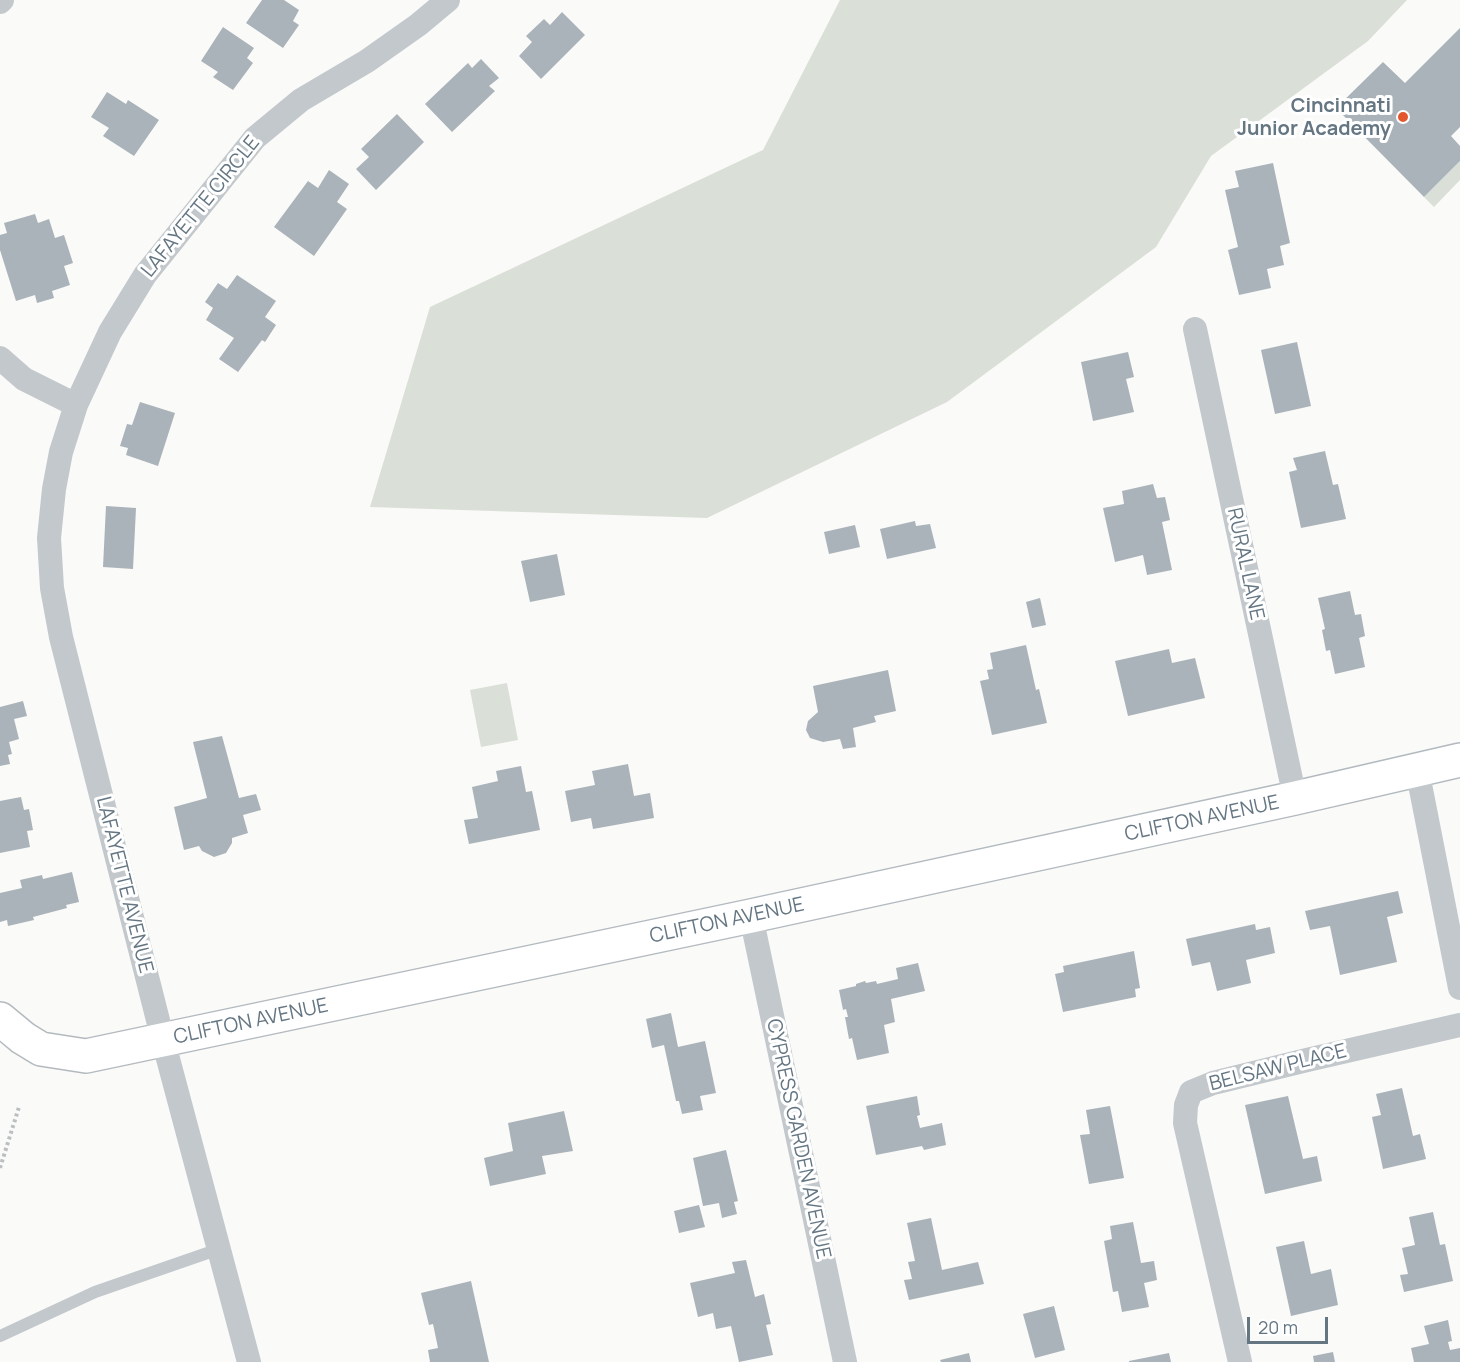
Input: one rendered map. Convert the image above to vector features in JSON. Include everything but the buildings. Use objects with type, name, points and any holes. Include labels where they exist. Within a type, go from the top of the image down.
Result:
[{"type":"main road","name":"CLIFTON AVENUE","points":[[0,1019],[23,1038],[41,1048],[86,1056],[751,916],[1460,760]]},
{"type":"street","name":"LAFAYETTE CIRCLE","points":[[76,405],[110,332],[145,275],[255,138],[302,100],[368,61],[448,0]]},
{"type":"street","name":"RURAL LANE","points":[[1196,329],[1295,798]]},
{"type":"street","points":[[0,358],[24,378],[76,405]]},
{"type":"street","name":"LAFAYETTE AVENUE","points":[[76,405],[61,452],[54,489],[49,538],[52,588],[61,637],[249,1362]]},
{"type":"street","points":[[1417,769],[1460,988]]},
{"type":"street","name":"CYPRESS GARDEN AVENUE","points":[[751,916],[845,1362]]},
{"type":"street","name":"BELSAW PLACE","points":[[1240,1362],[1185,1122],[1186,1105],[1191,1092],[1213,1083],[1460,1025]]},
{"type":"lane","points":[[0,1336],[95,1292],[219,1249]]},
{"type":"path","points":[[0,1168],[19,1107]]},
{"type":"shaded area","points":[[840,0],[1407,0],[1368,41],[1211,156],[1156,247],[947,402],[707,518],[370,507],[430,307],[763,150]]},
{"type":"shaded area","points":[[1460,161],[1460,180],[1434,207],[1424,197]]},
{"type":"shaded area","points":[[507,683],[518,740],[481,747],[470,690]]},
{"type":"place","name":"Cincinnati Junior Academy","points":[[1403,117]]}]
